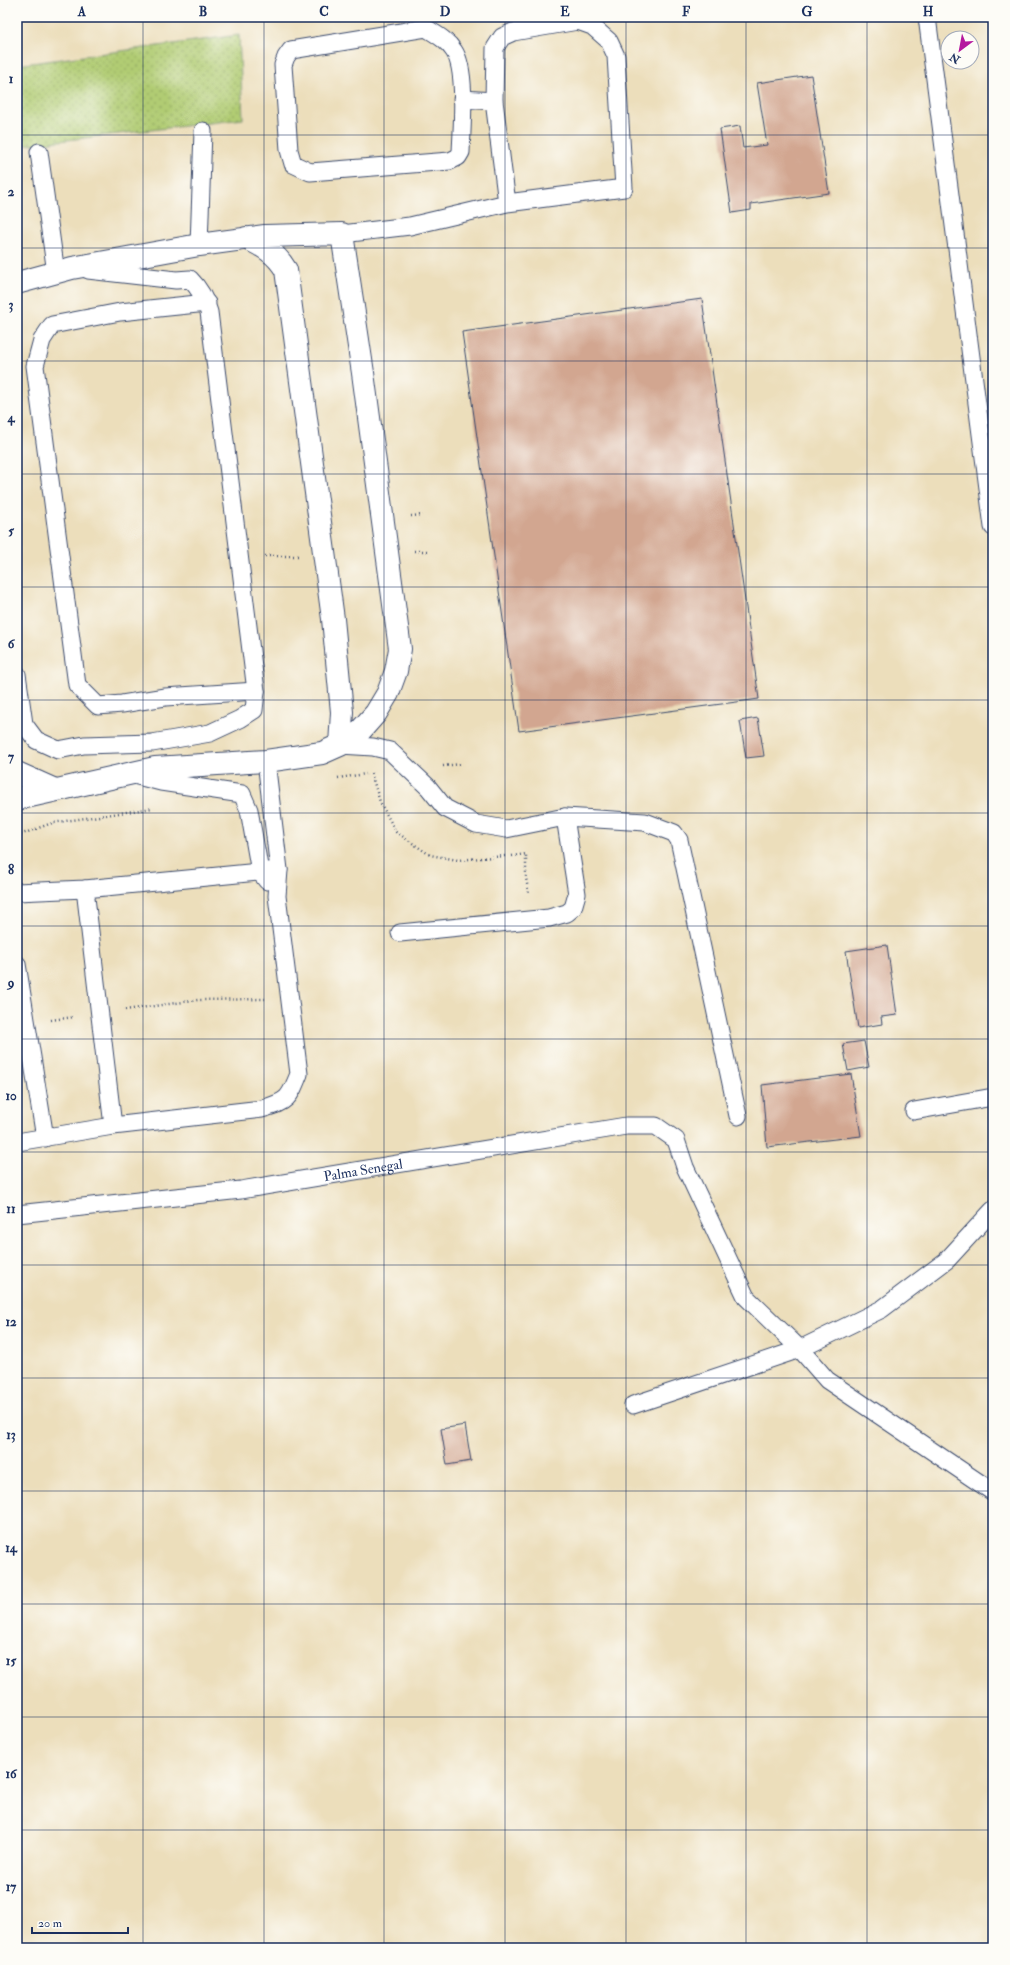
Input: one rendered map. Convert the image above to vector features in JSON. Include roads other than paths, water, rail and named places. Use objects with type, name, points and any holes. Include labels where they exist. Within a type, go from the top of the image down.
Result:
[{"type":"street","points":[[17,283],[64,270],[199,245],[265,236],[342,234],[364,381],[400,649],[396,671],[388,693],[376,713],[361,730],[340,745],[322,753],[266,760],[155,768],[17,799]]},
{"type":"street","points":[[246,238],[264,246],[276,255],[286,270],[333,619],[342,712],[340,745]]},
{"type":"street","points":[[17,773],[55,790]]},
{"type":"lane","points":[[927,17],[993,527]]},
{"type":"lane","points":[[342,234],[410,226],[507,203],[624,188],[616,56],[609,40],[592,26],[578,21],[512,32],[502,37],[495,48],[494,101],[507,203]]},
{"type":"lane","points":[[426,28],[445,39],[455,52],[461,69],[462,99],[461,152],[458,157],[450,161],[310,172],[293,164],[289,150],[283,65],[286,57],[292,50],[426,28]]},
{"type":"lane","points":[[462,99],[494,101]]},
{"type":"lane","points":[[199,245],[203,131]]},
{"type":"lane","points":[[17,674],[24,724],[36,740],[58,750],[84,746],[152,743],[210,733],[240,719],[254,710],[256,690],[210,312],[207,303],[201,291],[190,279],[176,280],[64,270],[39,152]]},
{"type":"lane","points":[[207,303],[120,312],[52,325],[42,340],[35,366],[77,685],[98,706],[122,704],[165,697],[256,690]]},
{"type":"lane","points":[[152,743],[155,768]]},
{"type":"lane","points":[[340,745],[373,747],[390,751],[428,786],[445,808],[476,824],[506,829],[565,818],[645,822],[674,833],[679,840],[738,1116]]},
{"type":"lane","points":[[17,1142],[113,1126],[262,1109],[282,1102],[291,1093],[299,1074],[277,896],[279,870],[266,760]]},
{"type":"lane","points":[[130,774],[161,782],[242,794],[249,810],[260,872],[277,896]]},
{"type":"lane","points":[[400,933],[534,920],[567,913],[573,908],[577,894],[565,818]]},
{"type":"lane","points":[[17,892],[85,889],[279,870]]},
{"type":"lane","points":[[85,889],[113,1126]]},
{"type":"lane","points":[[17,964],[45,1138]]},
{"type":"lane","points":[[914,1111],[993,1097]]},
{"type":"lane","name":"Palma Senegal","points":[[17,1214],[241,1190],[626,1126],[656,1126],[676,1140],[685,1167],[746,1297],[800,1349],[827,1380],[993,1492]]},
{"type":"lane","points":[[633,1405],[800,1349],[882,1309],[947,1260],[993,1210]]}]
